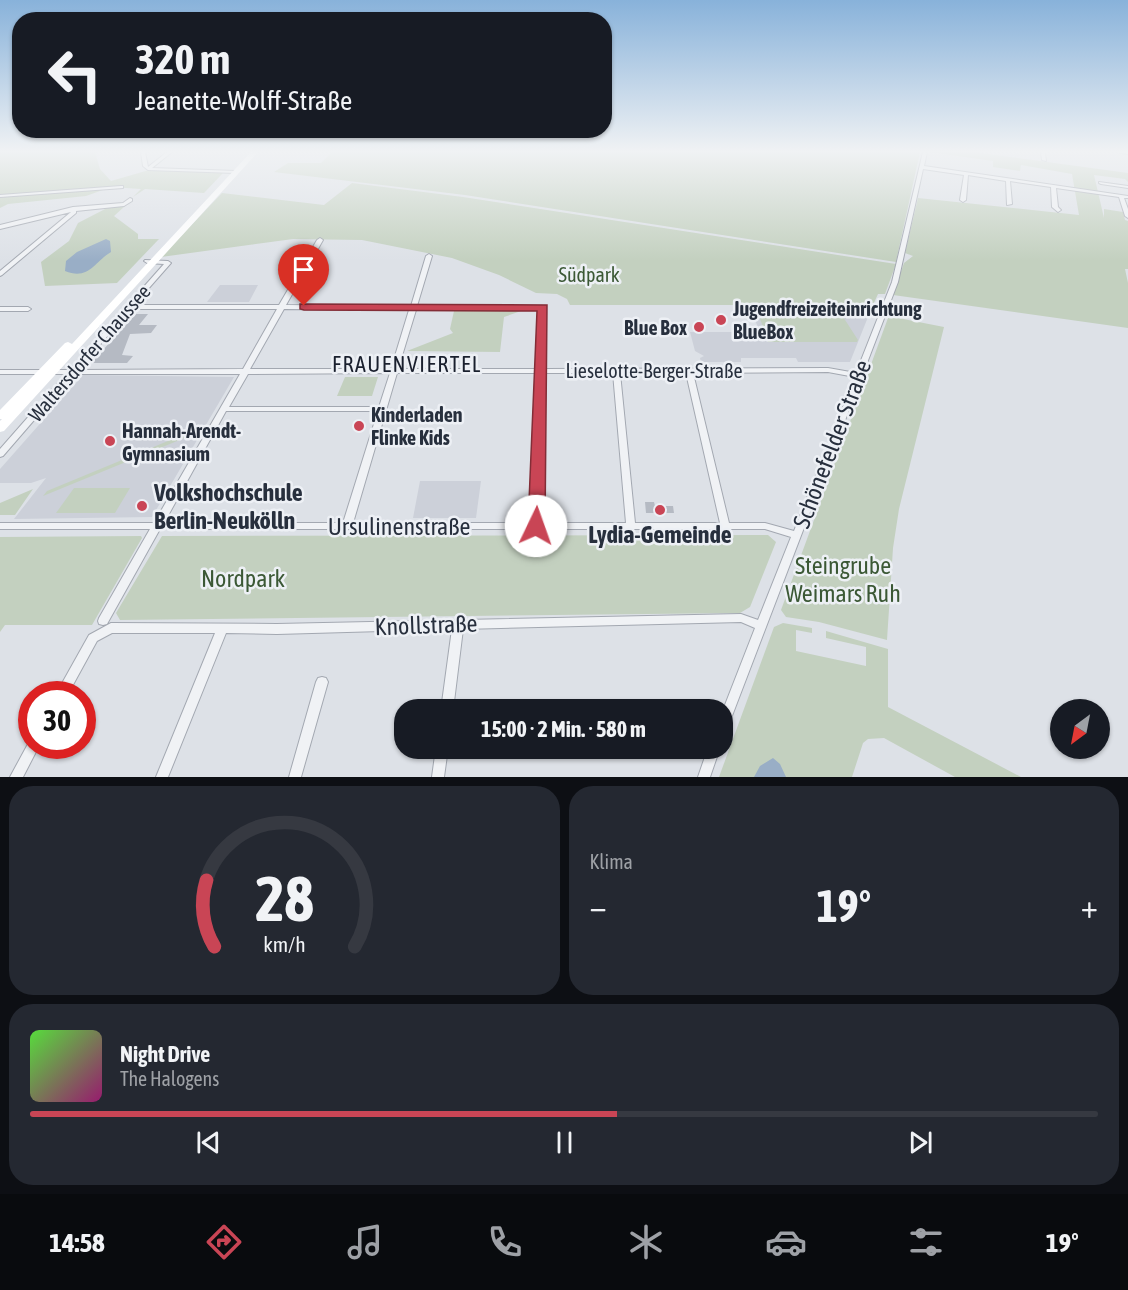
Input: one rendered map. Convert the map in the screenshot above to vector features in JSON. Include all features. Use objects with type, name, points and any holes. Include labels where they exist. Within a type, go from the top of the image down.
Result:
[{"type":"main road","name":"Waltersdorfer Chaussee","points":[[0,428],[49,371],[218,188]]},
{"type":"main road","name":"Waltersdorfer Chaussee","points":[[0,416],[49,371]]},
{"type":"street","points":[[0,195],[102,188]]},
{"type":"street","name":"Schönefelder Straße","points":[[733,699],[900,263],[916,188]]},
{"type":"street","points":[[963,200],[964,188]]},
{"type":"street","points":[[1008,188],[1009,204]]},
{"type":"street","points":[[1053,188],[1055,207],[1058,210]]},
{"type":"street","points":[[1069,188],[1125,196],[1128,216]]},
{"type":"street","points":[[0,227],[73,210],[124,204],[130,200]]},
{"type":"street","points":[[0,274],[74,212],[73,210]]},
{"type":"street","points":[[104,621],[320,240]]},
{"type":"street","points":[[347,526],[429,256]]},
{"type":"street","name":"Waltersdorfer Chaussee","points":[[0,454],[168,263],[151,261]]},
{"type":"street","points":[[130,307],[543,308],[536,526]]},
{"type":"street","points":[[0,309],[28,309]]},
{"type":"street","name":"Lieselotte-Berger-Straße","points":[[0,372],[828,369],[858,375]]},
{"type":"street","points":[[616,370],[631,526]]},
{"type":"street","points":[[689,370],[725,526]]},
{"type":"street","points":[[224,409],[381,409]]},
{"type":"street","name":"Ursulinenstraße","points":[[0,526],[769,526],[797,535]]},
{"type":"street","name":"Knollstraße","points":[[69,681],[93,638],[111,628],[222,629],[741,618],[761,626]]},
{"type":"street","points":[[448,699],[458,624]]},
{"type":"street","points":[[162,777],[222,629]]},
{"type":"street","points":[[295,777],[322,682]]},
{"type":"street","points":[[16,777],[26,759]]},
{"type":"street","points":[[438,777],[440,759]]},
{"type":"street","points":[[704,777],[710,759]]},
{"type":"shaded area","points":[[220,285],[258,285],[249,302],[207,302]]},
{"type":"shaded area","points":[[872,307],[850,362],[798,362],[796,358],[741,358],[741,362],[701,362],[700,358],[704,356],[695,351],[690,332],[760,332],[750,308]]},
{"type":"shaded area","name":"Hannah-Arendt- Gymnasium","points":[[83,375],[234,377],[152,517],[14,519],[46,478],[31,483],[0,483],[0,469]]},
{"type":"shaded area","points":[[420,481],[481,481],[476,518],[413,518]]},
{"type":"green space","points":[[0,188],[108,188],[86,196],[8,204],[0,208]]},
{"type":"green space","points":[[130,188],[209,188],[204,193],[145,189],[133,197],[141,189]]},
{"type":"green space","name":"Südpark","points":[[345,188],[394,188],[896,264],[885,294],[878,294],[873,305],[570,305],[567,299],[557,294],[536,293],[499,275],[452,258],[362,240],[293,239],[161,257],[222,193],[324,205]]},
{"type":"green space","points":[[409,188],[912,188],[896,262]]},
{"type":"green space","points":[[1074,188],[1097,188],[1104,218],[1104,209],[1123,212],[1125,220],[1128,221],[1128,269],[1125,269],[1128,283],[1128,328],[893,295],[904,263],[913,256],[905,253],[918,198],[1079,215]]},
{"type":"green space","points":[[125,206],[114,216],[138,234],[138,239],[159,239],[117,283],[45,286],[41,262],[69,241],[78,223],[109,207]]},
{"type":"green space","points":[[756,309],[838,309],[858,340],[857,342],[768,342],[767,340],[783,340],[768,339]]},
{"type":"green space","points":[[454,311],[521,311],[504,317],[500,352],[407,351],[453,333],[450,329]]},
{"type":"green space","name":"Steingrube Weimars Ruh","points":[[888,318],[944,327],[899,509],[893,548],[887,640],[819,622],[786,617],[781,610]]},
{"type":"green space","points":[[345,377],[378,377],[372,396],[337,396]]},
{"type":"green space","points":[[197,429],[199,432],[43,496],[47,491]]},
{"type":"green space","points":[[74,488],[130,488],[115,513],[56,513]]},
{"type":"green space","points":[[33,489],[15,515],[0,515],[0,503]]},
{"type":"green space","name":"Nordpark","points":[[768,535],[776,542],[750,607],[740,613],[120,620],[116,613],[162,536]]},
{"type":"green space","points":[[141,536],[142,538],[92,625],[5,625],[0,632],[0,537]]},
{"type":"green space","points":[[783,623],[812,628],[812,633],[796,630],[796,651],[866,666],[866,647],[826,638],[826,631],[888,649],[888,707],[1021,777],[955,777],[884,738],[868,739],[863,743],[852,777],[719,777],[726,759],[733,759],[733,739],[774,627]]},
{"type":"water","points":[[106,239],[110,241],[111,252],[91,269],[80,274],[65,271],[66,261],[77,252]]},
{"type":"water","points":[[773,758],[780,764],[786,777],[754,777],[760,766]]},
{"type":"building","points":[[136,314],[148,314],[139,325],[157,325],[151,333],[130,334],[122,355],[133,356],[127,363],[91,363]]},
{"type":"building","name":"Lydia-Gemeinde","points":[[645,502],[654,502],[655,506],[673,506],[674,513],[646,513]]},
{"type":"place","name":"Jugendfreizeiteinrichtung BlueBox","points":[[721,320]]},
{"type":"place","name":"Blue Box","points":[[699,327]]},
{"type":"place","name":"Kinderladen Flinke Kids","points":[[359,426]]},
{"type":"place","name":"Hannah-Arendt- Gymnasium","points":[[110,441]]},
{"type":"place","name":"Volkshochschule Berlin-Neukölln","points":[[142,506]]},
{"type":"place","name":"Lydia-Gemeinde","points":[[660,510]]},
{"type":"district","name":"FRAUENVIERTEL","points":[[407,364]]},
{"type":"route","points":[[304,306],[543,308],[542,414],[536,526]]}]
